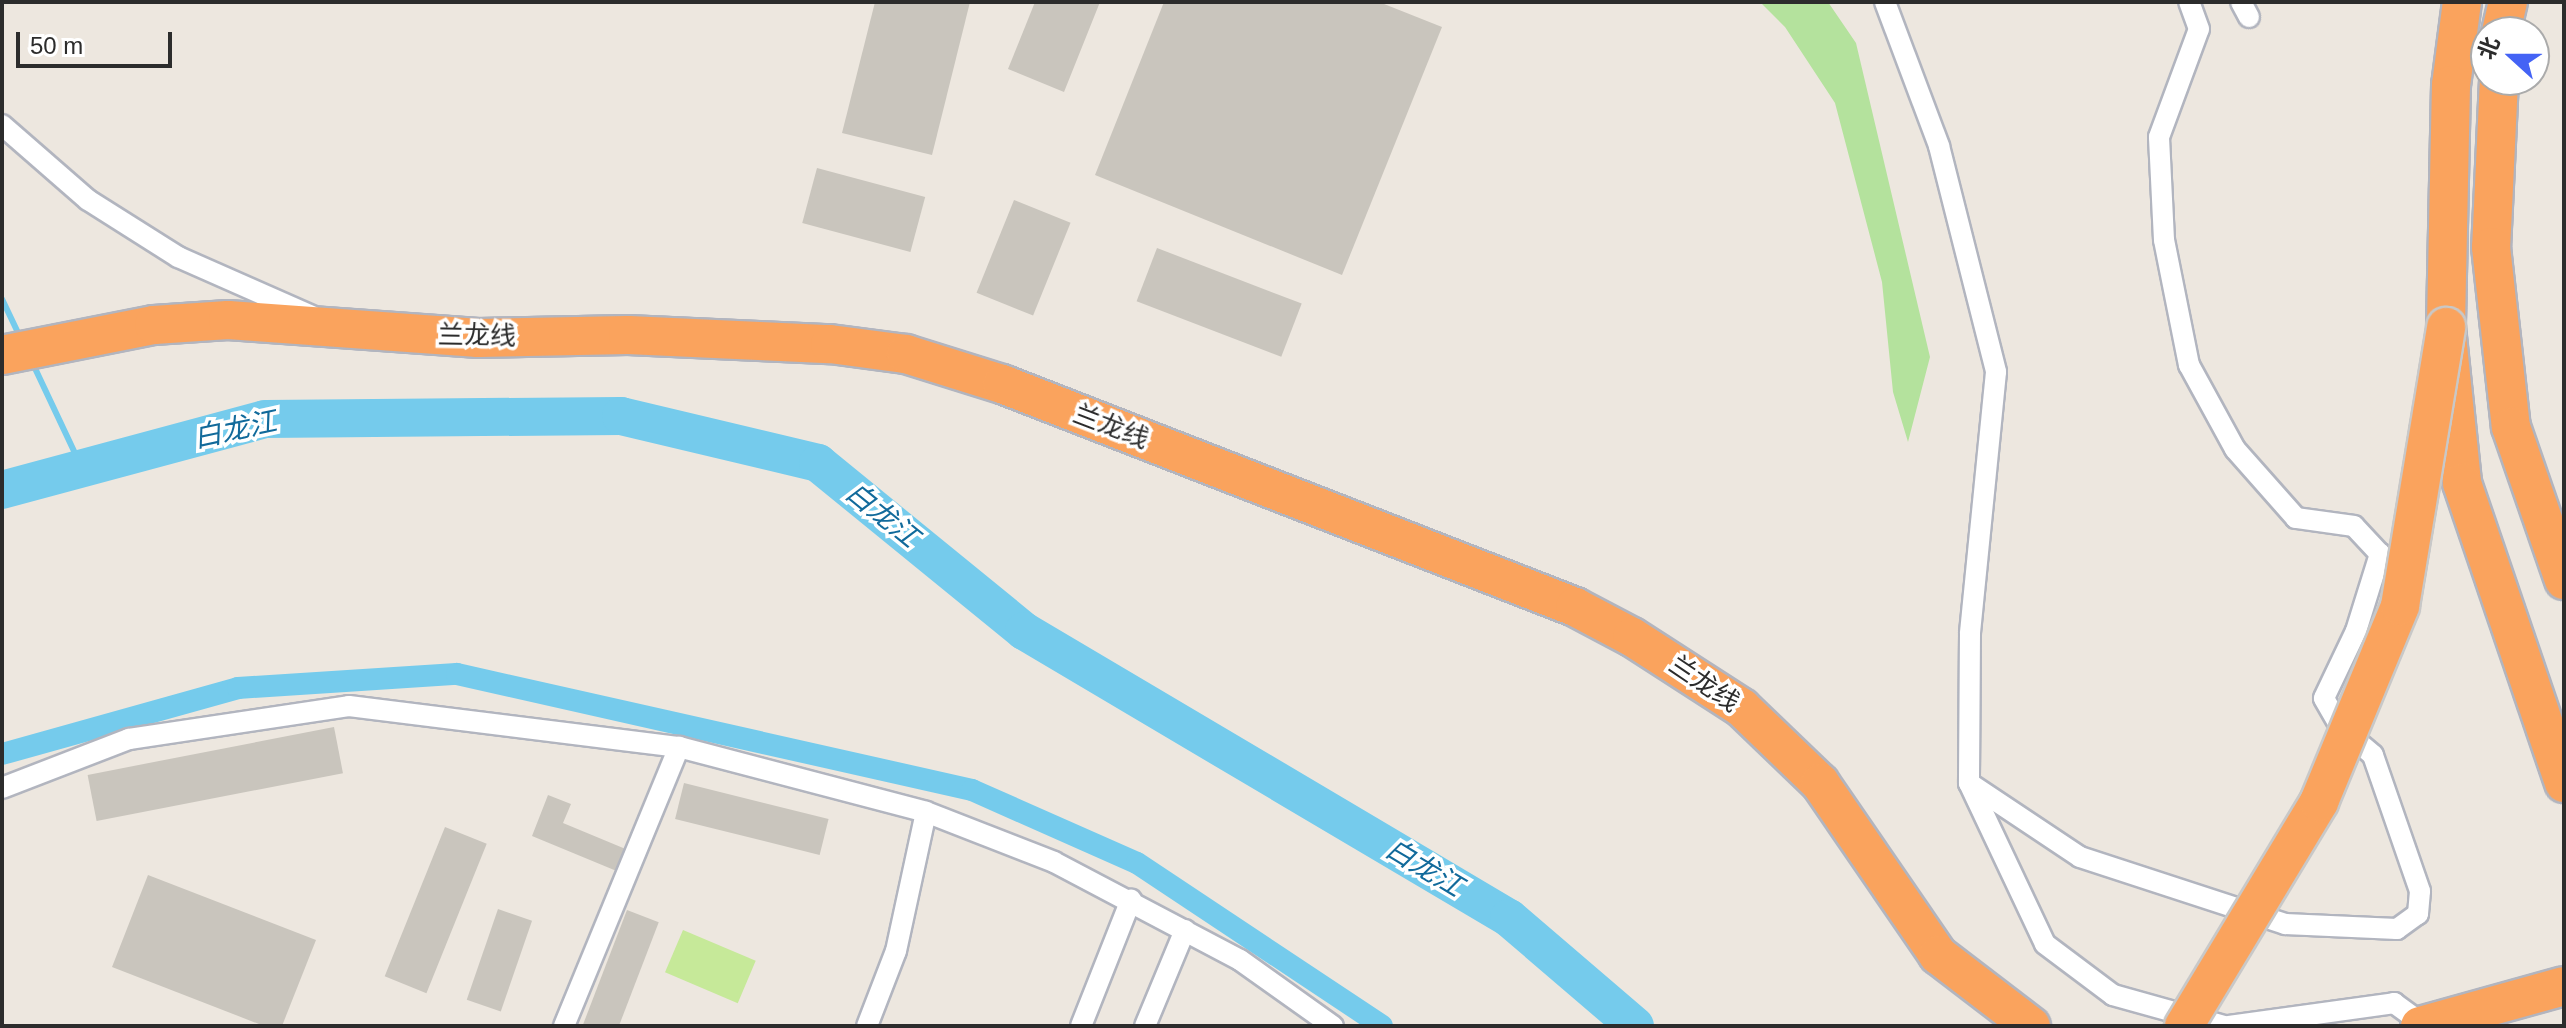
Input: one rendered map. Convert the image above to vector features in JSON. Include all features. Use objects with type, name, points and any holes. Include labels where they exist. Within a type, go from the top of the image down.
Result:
[{"type":"highway","points":[[2462,2],[2451,85],[2446,327],[2462,483],[2564,783]]},
{"type":"highway","points":[[2498,96],[2491,247],[2511,427],[2564,580]]},
{"type":"highway","name":"兰龙线","points":[[3,355],[198,322],[799,342],[906,354],[1575,607],[1742,708],[1820,783],[1938,955],[2031,1026]]},
{"type":"highway","points":[[2184,1026],[2319,802],[2400,606],[2446,327]]},
{"type":"highway","points":[[2422,1026],[2550,992]]},
{"type":"street","points":[[1885,2],[1939,146],[1996,372],[1970,634],[1969,783],[2045,944],[2113,995],[2226,1026],[2394,1003],[2422,1026]]},
{"type":"street","points":[[1969,783],[2080,857],[2285,924],[2397,929],[2418,914],[2420,891],[2373,755],[2341,728],[2324,698],[2356,631],[2380,554],[2354,526],[2296,518],[2235,449],[2189,365],[2167,267],[2159,137],[2199,29],[2189,2]]},
{"type":"street","points":[[2,125],[88,200],[178,257],[341,329]]},
{"type":"street","points":[[2,788],[129,739],[349,706],[679,747],[926,812],[1131,900],[1185,930],[1333,1026]]},
{"type":"street","points":[[564,1026],[679,747]]},
{"type":"street","points":[[867,1026],[896,951],[926,812]]},
{"type":"street","points":[[1081,1026],[1131,900]]},
{"type":"street","points":[[1145,1026],[1185,930]]},
{"type":"green space","points":[[1760,2],[1828,2],[1856,43],[1930,357],[1908,442],[1893,392],[1882,282],[1835,103],[1785,27]]},
{"type":"green space","points":[[683,930],[756,961],[738,1003],[665,972]]},
{"type":"building","points":[[875,2],[970,2],[932,155],[842,133]]},
{"type":"building","points":[[1035,2],[1100,2],[1064,92],[1008,69]]},
{"type":"building","points":[[1164,2],[1379,2],[1442,27],[1342,275],[1095,175]]},
{"type":"building","points":[[817,168],[925,197],[910,252],[802,223]]},
{"type":"building","points":[[1014,200],[1071,223],[1033,316],[977,293]]},
{"type":"building","points":[[1157,248],[1302,304],[1281,357],[1137,301]]},
{"type":"building","points":[[334,727],[343,773],[97,821],[88,775]]},
{"type":"building","points":[[684,783],[829,819],[820,855],[675,819]]},
{"type":"building","points":[[548,795],[571,804],[563,823],[628,850],[619,872],[532,836]]},
{"type":"building","points":[[445,827],[487,844],[426,993],[385,976]]},
{"type":"building","points":[[148,875],[316,940],[282,1026],[264,1026],[112,967]]},
{"type":"building","points":[[498,909],[532,921],[501,1011],[467,1000]]},
{"type":"building","points":[[627,910],[659,922],[619,1026],[583,1026]]},
{"type":"waterway","points":[[2,299],[21,339]]},
{"type":"waterway","points":[[33,364],[82,468]]},
{"type":"waterway","name":"白龙江","points":[[2,490],[265,419],[621,416],[818,463],[1024,631],[1509,918],[1635,1026]]},
{"type":"waterway","points":[[2,754],[238,688],[457,674],[972,790],[1137,863],[1382,1026]]}]
